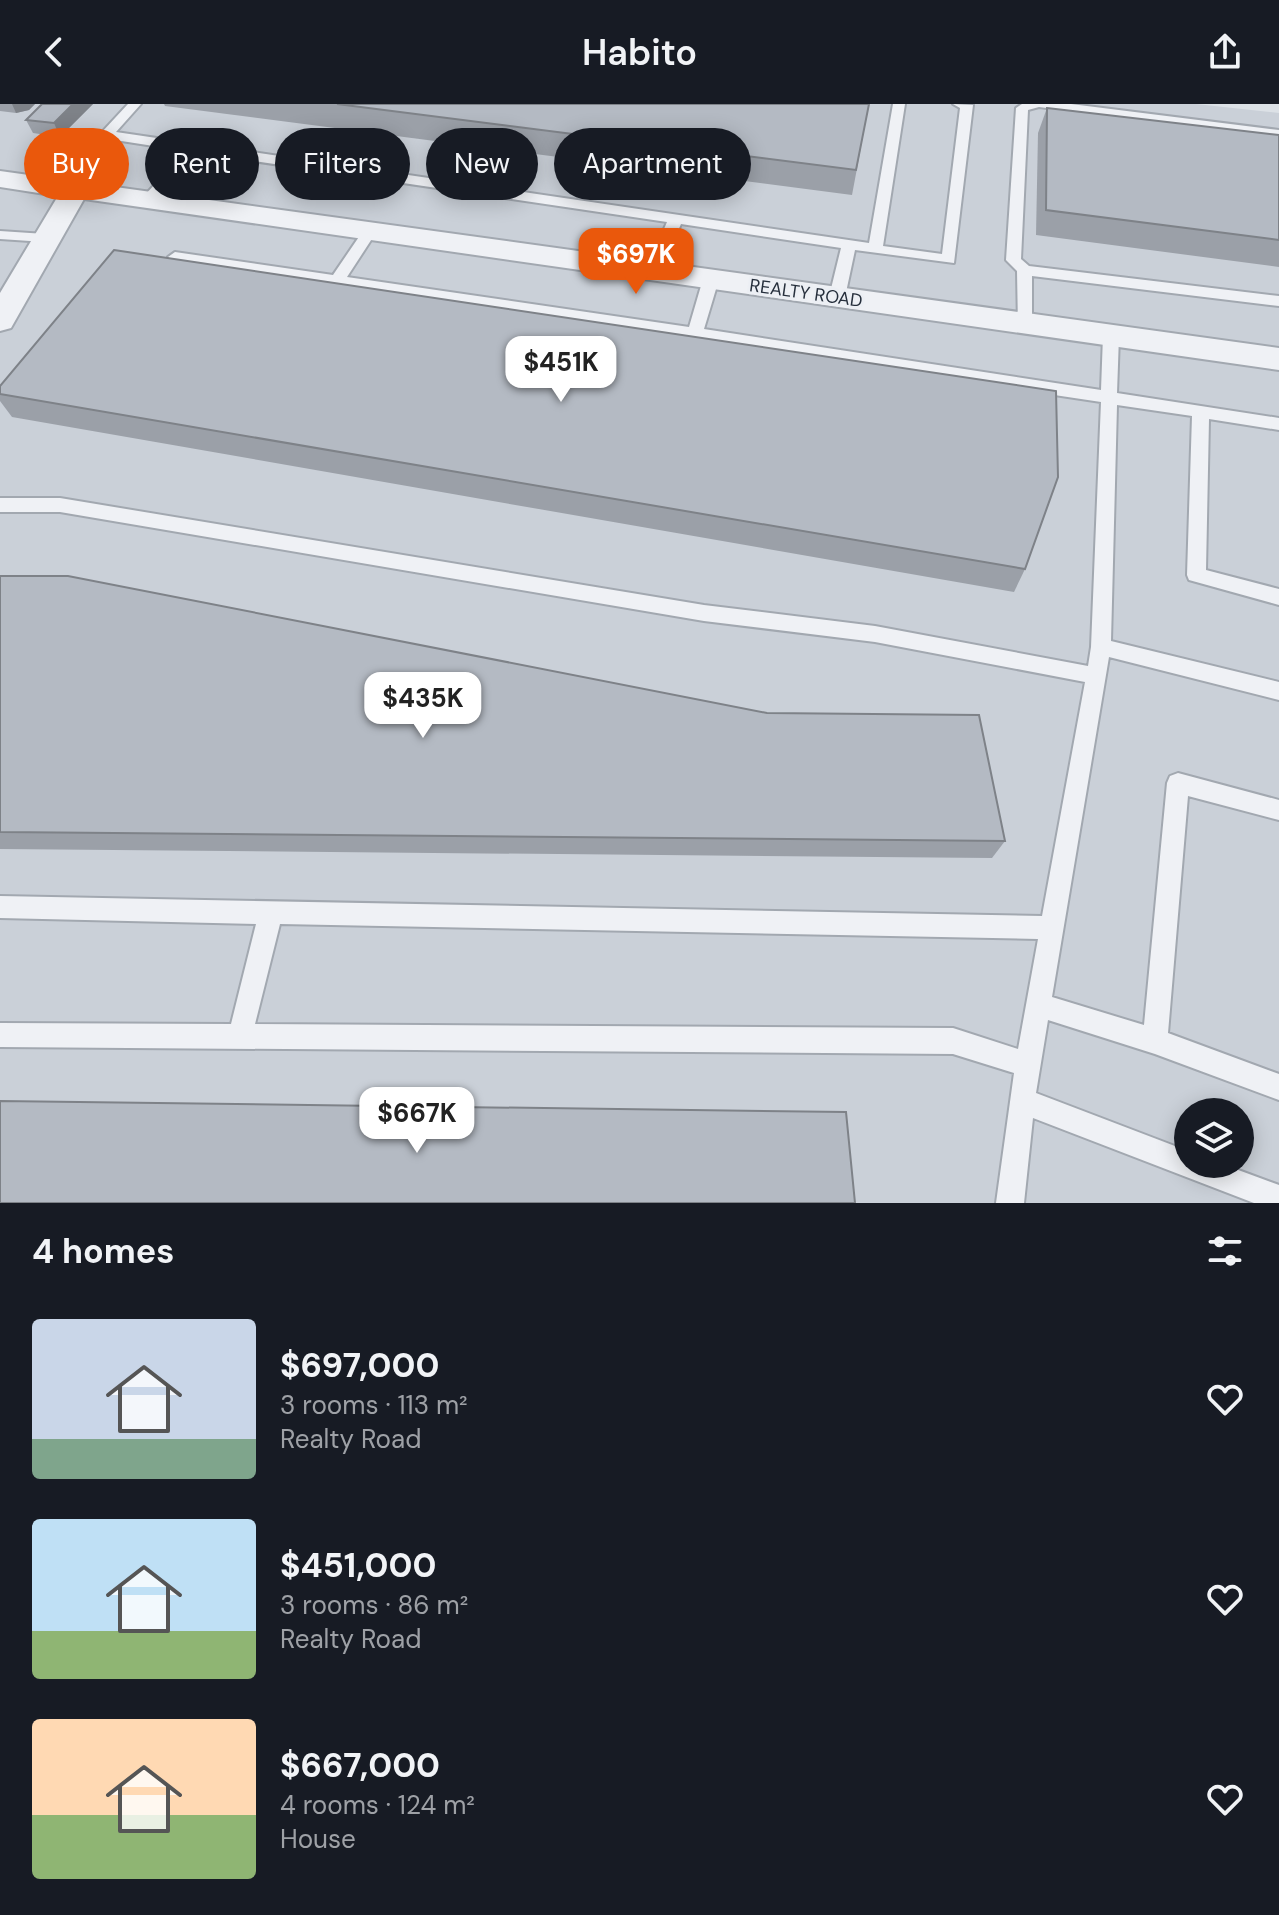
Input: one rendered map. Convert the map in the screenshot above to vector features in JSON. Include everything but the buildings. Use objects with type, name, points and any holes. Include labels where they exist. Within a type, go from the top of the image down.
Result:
[{"type":"street","name":"REALTY ROAD","points":[[0,179],[24,182]]},
{"type":"street","points":[[0,321],[70,200]]},
{"type":"street","name":"REALTY ROAD","points":[[148,200],[1279,359]]},
{"type":"lane","points":[[135,104],[107,135],[145,141]]},
{"type":"lane","points":[[875,249],[899,104]]},
{"type":"lane","points":[[259,157],[949,260],[967,105],[959,104]]},
{"type":"lane","points":[[1279,134],[1038,104],[1022,108],[1013,260],[1025,270],[1279,301]]},
{"type":"lane","points":[[653,271],[676,219]]},
{"type":"lane","points":[[338,280],[370,231]]},
{"type":"lane","points":[[0,235],[45,238]]},
{"type":"lane","points":[[837,297],[849,245]]},
{"type":"lane","points":[[175,257],[695,333],[1279,424]]},
{"type":"lane","points":[[1024,323],[1025,270]]},
{"type":"lane","points":[[695,333],[711,279]]},
{"type":"lane","points":[[1010,1203],[1022,1101],[1101,647],[1111,336]]},
{"type":"lane","points":[[1201,411],[1196,575],[1279,597]]},
{"type":"lane","points":[[0,505],[60,505],[688,611],[875,634],[1096,676]]},
{"type":"lane","points":[[1101,647],[1279,691]]},
{"type":"lane","points":[[1155,1041],[1178,783],[1279,810]]},
{"type":"lane","points":[[0,907],[1053,928]]},
{"type":"lane","points":[[240,1036],[271,912]]},
{"type":"lane","points":[[1039,1005],[1155,1041],[1279,1087]]},
{"type":"lane","points":[[0,1035],[953,1041],[1029,1065]]},
{"type":"lane","points":[[1022,1101],[1279,1199]]},
{"type":"shaded area","points":[[0,104],[1196,104],[1279,113],[1279,1203],[0,1203]]}]
